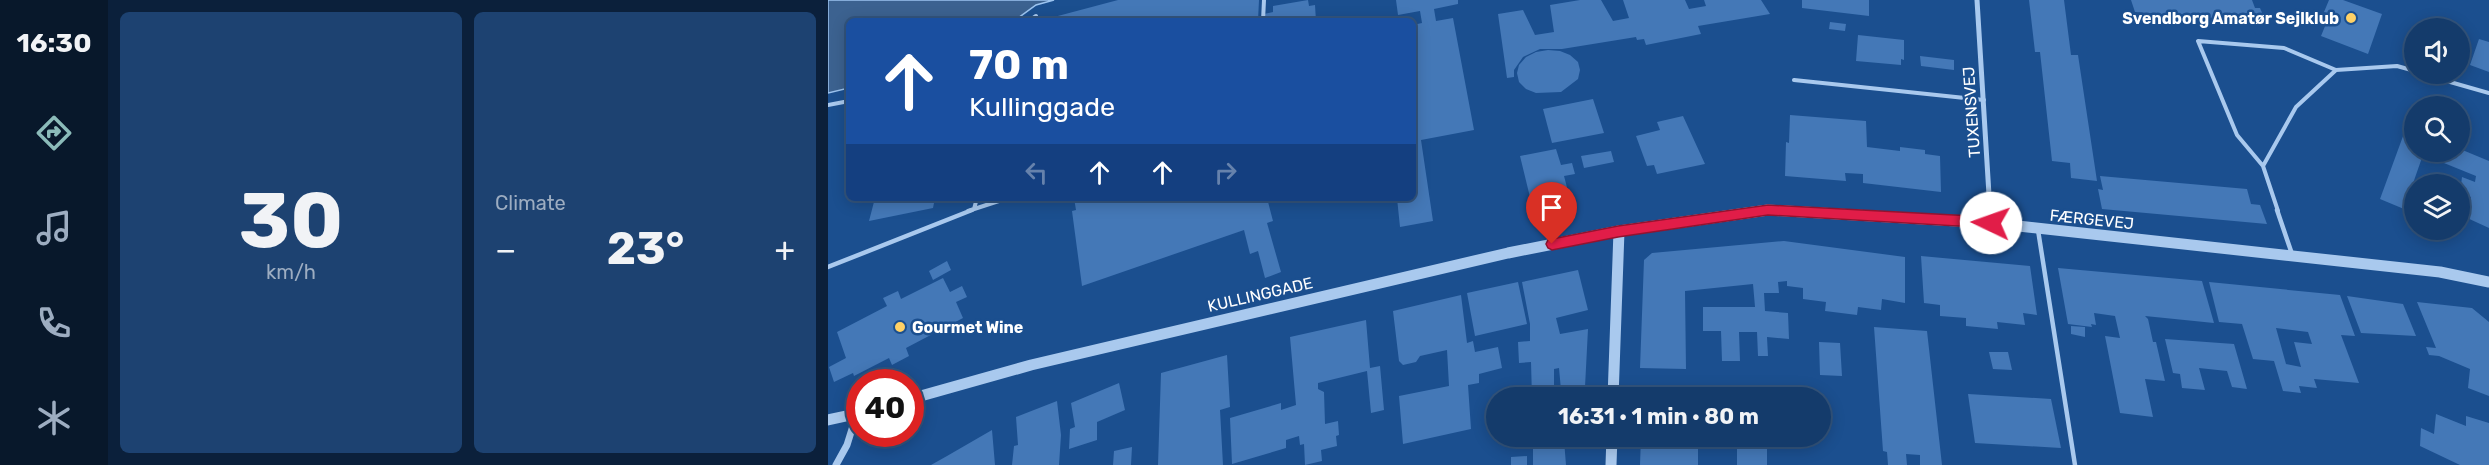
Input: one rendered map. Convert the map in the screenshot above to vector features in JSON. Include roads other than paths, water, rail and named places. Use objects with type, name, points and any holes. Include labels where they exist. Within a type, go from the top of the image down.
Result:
[{"type":"street","name":"TUXENSVEJ","points":[[1977,0],[1991,223]]},
{"type":"street","name":"FÆRGEVEJ","points":[[1618,231],[1768,210],[1991,223],[2439,272],[2489,282]]},
{"type":"street","points":[[1614,387],[1618,231]]},
{"type":"street","name":"KULLINGGADE","points":[[924,395],[1031,365],[1508,253],[1618,231]]},
{"type":"street","points":[[828,420],[846,416]]},
{"type":"street","points":[[836,465],[846,447]]},
{"type":"street","points":[[1611,465],[1612,447]]},
{"type":"lane","points":[[1263,18],[1264,0]]},
{"type":"lane","points":[[2292,255],[2263,166],[2237,135],[2198,41],[2284,48],[2336,70],[2397,66],[2404,68]]},
{"type":"lane","points":[[2263,166],[2296,107],[2336,70]]},
{"type":"lane","points":[[1794,80],[1983,100]]},
{"type":"lane","points":[[2457,84],[2489,93]]},
{"type":"lane","points":[[828,105],[846,102]]},
{"type":"lane","points":[[974,209],[975,201]]},
{"type":"lane","points":[[828,267],[999,201]]},
{"type":"lane","points":[[2038,228],[2075,465]]},
{"type":"water","points":[[828,0],[1054,0],[1036,5],[1018,18],[846,18],[846,89],[828,93]]},
{"type":"place","name":"Svendborg Amatør Sejlklub","points":[[2351,18]]},
{"type":"place","name":"Gourmet Wine","points":[[900,327]]}]
